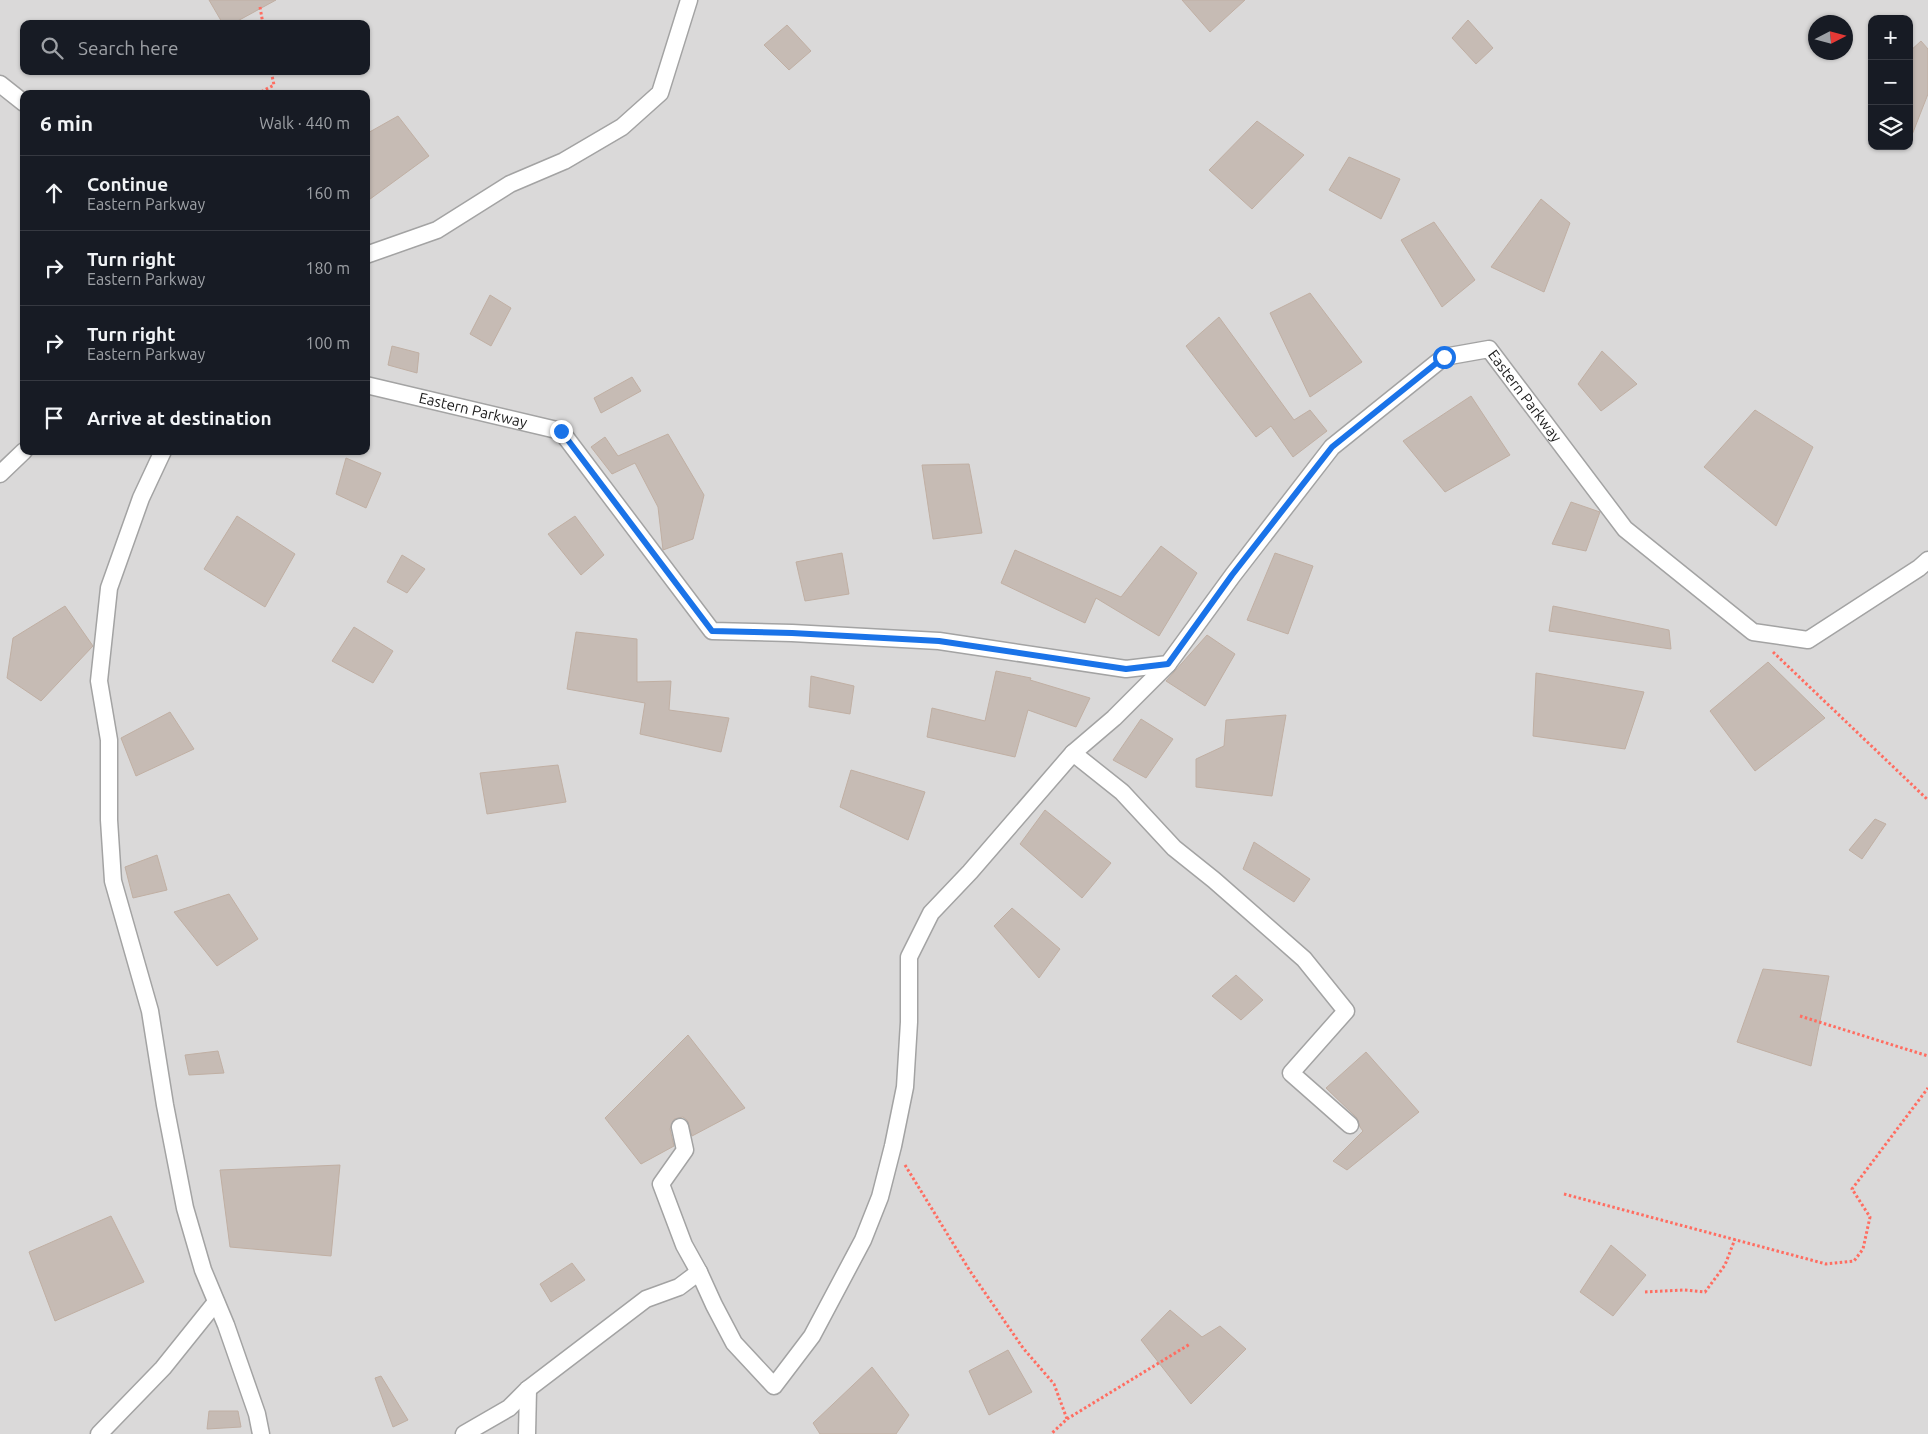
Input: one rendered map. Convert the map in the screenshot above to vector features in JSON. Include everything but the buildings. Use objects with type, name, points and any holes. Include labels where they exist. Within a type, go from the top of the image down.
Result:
[{"type":"street","points":[[370,254],[437,230],[510,184],[564,161],[622,127],[660,93],[689,0]]},
{"type":"street","points":[[0,84],[20,101]]},
{"type":"street","name":"Eastern Parkway","points":[[370,386],[561,431],[712,631],[792,633],[939,641],[1126,669],[1168,664],[1232,575],[1332,447],[1444,357],[1489,349],[1625,529],[1753,632]]},
{"type":"street","points":[[0,474],[20,455]]},
{"type":"street","points":[[161,455],[141,498],[109,588],[99,681],[109,740],[108,820],[113,881],[150,1011],[185,1208],[203,1270],[257,1414],[261,1434]]},
{"type":"street","points":[[1753,632],[1808,640],[1919,568],[1928,560]]},
{"type":"street","points":[[680,1127],[685,1150],[661,1184],[684,1245],[734,1343],[774,1386],[812,1336],[863,1240],[880,1197],[905,1087],[909,1022],[909,956],[931,913],[970,872],[1073,753],[1114,718],[1168,664]]},
{"type":"street","points":[[1073,753],[1122,792],[1174,848],[1214,880],[1304,959],[1346,1011],[1291,1073],[1350,1125]]},
{"type":"street","points":[[464,1434],[509,1408],[528,1390],[646,1299],[679,1287],[699,1272]]},
{"type":"street","points":[[99,1434],[162,1368],[216,1302]]},
{"type":"street","points":[[527,1434],[528,1390]]},
{"type":"path","points":[[260,7],[262,20]]},
{"type":"path","points":[[265,90],[274,85],[272,75]]},
{"type":"path","points":[[1753,632],[1928,800]]},
{"type":"path","points":[[1800,1016],[1928,1056]]},
{"type":"path","points":[[1564,1194],[1735,1238],[1826,1264],[1854,1261],[1863,1249],[1870,1217],[1852,1189],[1928,1088]]},
{"type":"path","points":[[893,1146],[981,1286],[1023,1348],[1054,1384],[1067,1419]]},
{"type":"path","points":[[1645,1292],[1684,1290],[1705,1292],[1725,1264],[1735,1238]]},
{"type":"path","points":[[1051,1434],[1067,1419],[1190,1344]]},
{"type":"shaded area","points":[[0,0],[1928,0],[1928,1434],[0,1434]]},
{"type":"route","points":[[561,431],[712,631],[792,633],[939,641],[1126,669],[1168,664],[1232,575],[1332,447],[1444,357]]}]
